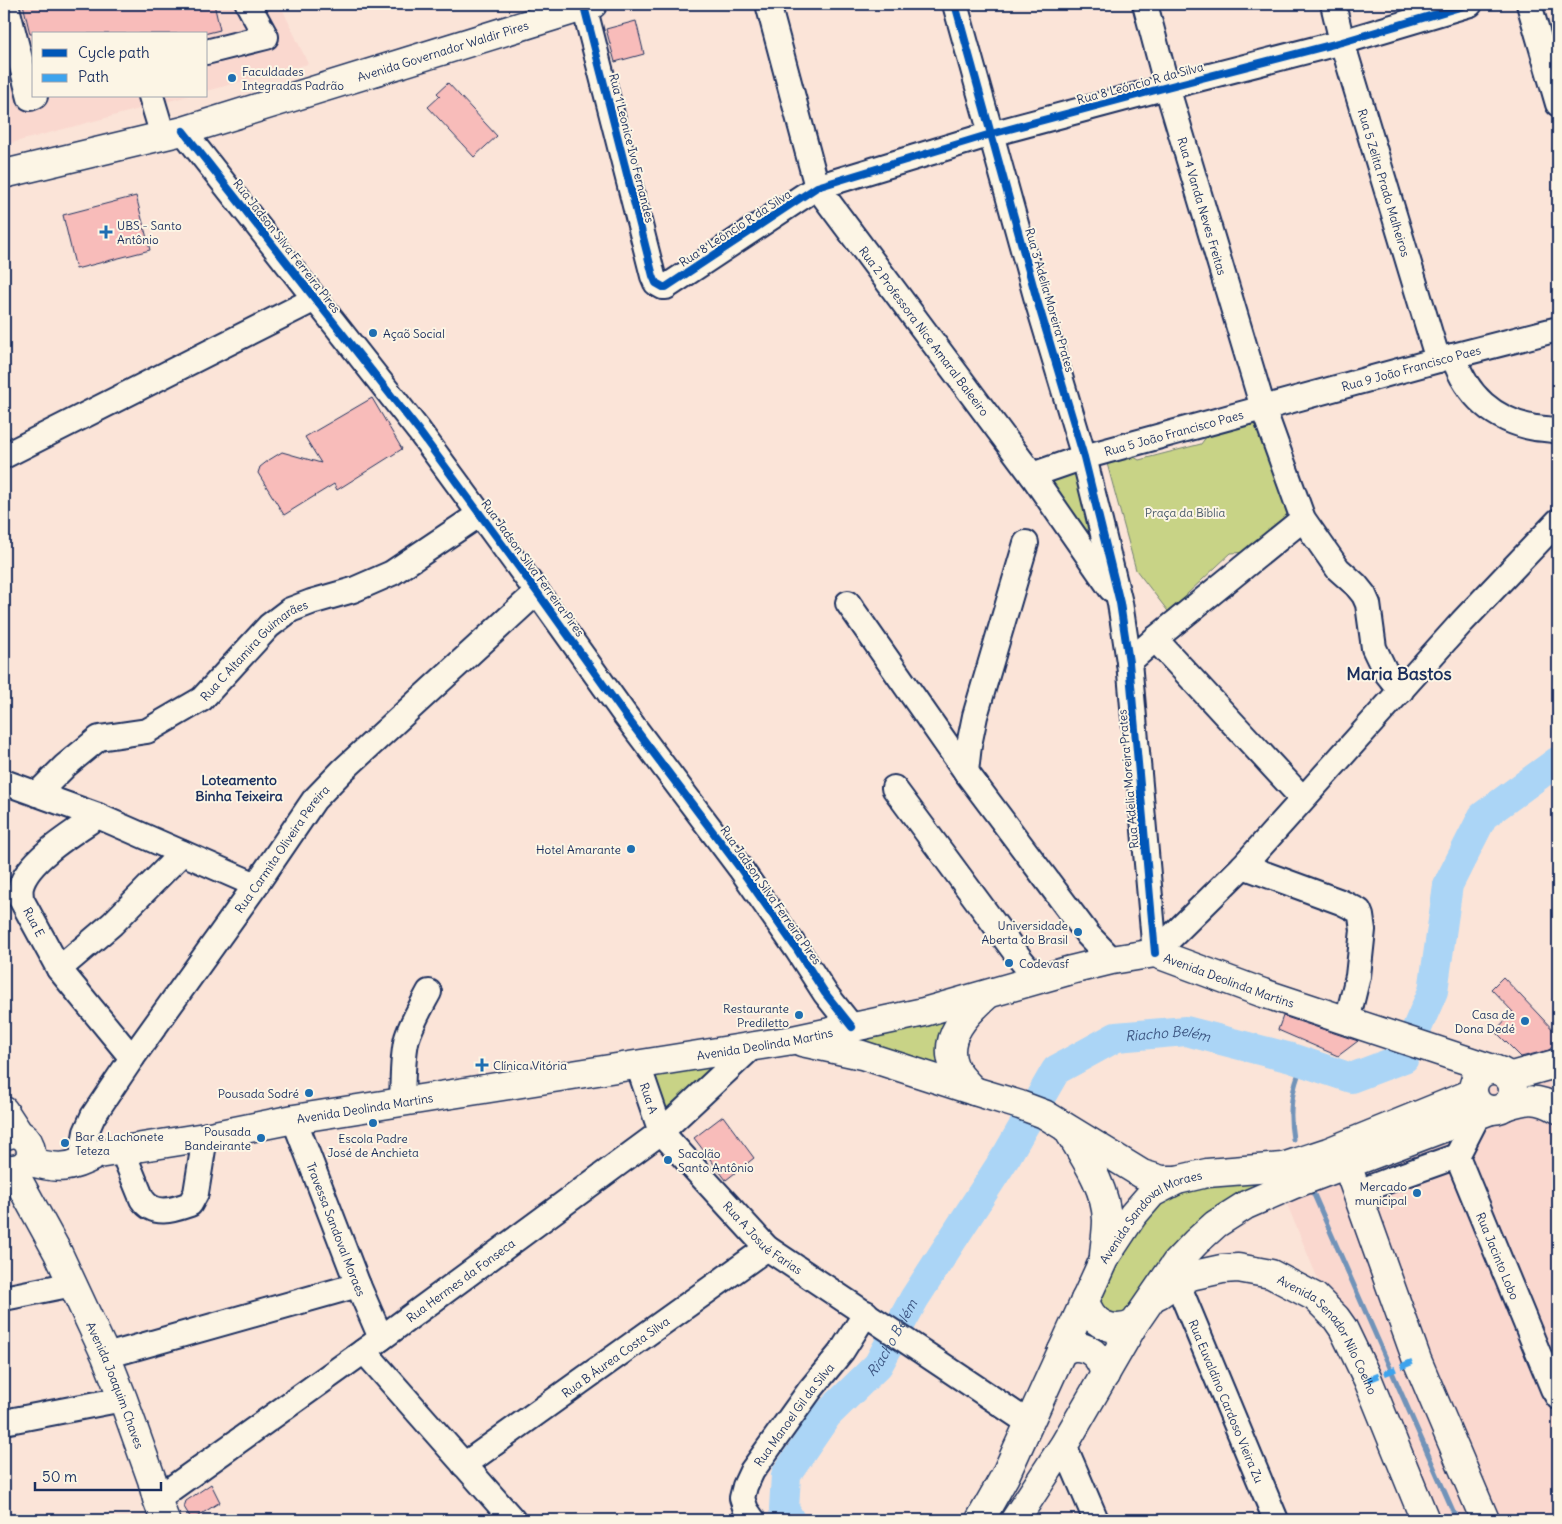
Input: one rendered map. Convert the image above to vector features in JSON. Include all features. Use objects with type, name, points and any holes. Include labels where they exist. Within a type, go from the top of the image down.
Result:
[{"type":"main road","name":"Avenida Governador Waldir Pires","points":[[4,174],[173,134],[589,5]]},
{"type":"main road","name":"Avenida Deolinda Martins","points":[[18,1154],[54,1168],[68,1166],[84,1162],[101,1151],[205,1137],[294,1119],[793,1040],[916,1014],[1112,960],[1155,953],[1263,993],[1502,1074]]},
{"type":"main road","points":[[974,1092],[954,1066],[951,1053],[954,1035],[961,1020],[989,993]]},
{"type":"main road","points":[[793,1040],[862,1055],[1043,1115],[1142,1174],[1162,1180],[1177,1180]]},
{"type":"main road","name":"Avenida Deolinda Martins","points":[[1442,1053],[1484,1102]]},
{"type":"main road","points":[[1484,1102],[1476,1080],[1481,1074],[1487,1071],[1502,1074],[1557,1063]]},
{"type":"main road","points":[[1484,1102],[1510,1101],[1513,1090],[1512,1083],[1502,1074]]},
{"type":"main road","points":[[1484,1102],[1532,1100],[1551,1105],[1558,1110]]},
{"type":"main road","name":"Avenida Sandoval Moraes","points":[[980,1520],[1005,1476],[1104,1259],[1132,1215],[1152,1193],[1177,1180],[1207,1173],[1288,1176],[1343,1161],[1484,1102]]},
{"type":"main road","name":"Avenida Sandoval Moraes","points":[[1343,1161],[1484,1102]]},
{"type":"main road","name":"Avenida Joaquim Chaves","points":[[4,1111],[18,1154],[39,1184],[46,1198],[52,1218],[58,1253],[106,1356],[152,1480],[161,1510]]},
{"type":"main road","points":[[1043,1115],[1087,1162],[1103,1194],[1107,1219],[1104,1259]]},
{"type":"main road","points":[[1343,1161],[1417,1360],[1485,1520]]},
{"type":"main road","name":"Avenida Sandoval Moraes","points":[[1015,1520],[1064,1445],[1134,1324],[1176,1263],[1216,1224],[1288,1176]]},
{"type":"main road","name":"Avenida Senador Nilo Coelho","points":[[1151,1300],[1177,1282],[1200,1273],[1222,1268],[1257,1270],[1271,1274],[1315,1297],[1326,1306],[1343,1328],[1368,1380],[1426,1520]]},
{"type":"main road","points":[[1085,1300],[1087,1309],[1103,1326],[1126,1328],[1134,1324]]},
{"type":"main road","points":[[1062,1351],[1076,1346],[1084,1348],[1096,1355],[1102,1364],[1105,1375]]},
{"type":"street","points":[[6,4],[30,98],[32,97]]},
{"type":"street","points":[[208,52],[266,37],[248,4]]},
{"type":"street","points":[[768,4],[817,187]]},
{"type":"street","name":"Rua 3 Adelia Moreira Prates","points":[[954,4],[1037,300],[1084,457],[1120,603]]},
{"type":"street","name":"Rua 4 Vanda Neves Freitas","points":[[1145,4],[1167,87],[1263,408],[1302,519],[1338,569],[1364,595],[1368,604],[1374,648],[1385,671],[1401,691]]},
{"type":"street","name":"Rua 5 Zelita Prado Malheiros","points":[[1333,4],[1342,42],[1446,358],[1457,368],[1475,395],[1488,409],[1503,418],[1521,424],[1558,431]]},
{"type":"street","name":"Rua 8 Leóncio R da Silva","points":[[817,187],[991,134],[1342,42],[1470,4]]},
{"type":"street","points":[[1529,4],[1558,104]]},
{"type":"street","name":"Rua 1 Leonice Ivo Fernandes","points":[[589,5],[653,276],[656,283],[666,287]]},
{"type":"street","points":[[152,98],[173,134]]},
{"type":"street","name":"Rua Jadson Silva Ferreira Pires","points":[[173,134],[315,300],[418,431],[625,715],[740,868],[825,992],[852,1027]]},
{"type":"street","name":"Rua 8 Leôncio R da Silva","points":[[666,287],[817,187]]},
{"type":"street","name":"Rua 2 Professora Nice Amaral Baleeiro","points":[[817,187],[1032,475],[1120,603]]},
{"type":"street","points":[[4,456],[315,300]]},
{"type":"street","name":"Rua 9 João Francisco Paes","points":[[1263,408],[1558,329]]},
{"type":"street","name":"Rua 5 João Francisco Paes","points":[[1032,475],[1084,457],[1263,408]]},
{"type":"street","name":"Rua C Altamira Guimarães","points":[[37,794],[65,766],[99,738],[147,731],[202,699],[269,626],[290,610],[352,590],[392,573],[480,514]]},
{"type":"street","points":[[1129,662],[1302,519]]},
{"type":"street","points":[[1155,953],[1243,866],[1302,798],[1462,622],[1558,521]]},
{"type":"street","points":[[966,772],[975,716],[1026,542]]},
{"type":"street","name":"Rua Carmita Oliveira Pereira","points":[[101,1151],[86,1132],[93,1116],[314,800],[343,770],[537,592]]},
{"type":"street","points":[[848,603],[966,772],[1088,935],[1112,960]]},
{"type":"street","name":"Rua Adelia Moreira Prates","points":[[1120,603],[1129,662],[1155,953]]},
{"type":"street","points":[[1125,626],[1158,637],[1302,798]]},
{"type":"street","points":[[4,782],[120,824],[256,885]]},
{"type":"street","points":[[894,788],[1021,960],[1038,980]]},
{"type":"street","name":"Rua E","points":[[98,816],[79,828],[36,862],[27,874],[21,888],[21,899],[59,969],[132,1058]]},
{"type":"street","points":[[59,969],[124,912],[182,853]]},
{"type":"street","points":[[1243,866],[1341,902],[1359,911],[1363,930],[1358,976],[1347,1021]]},
{"type":"street","points":[[402,1102],[407,1040],[414,1019],[429,992]]},
{"type":"street","name":"Rua Hermes da Fonseca","points":[[161,1510],[372,1345],[661,1132],[752,1047]]},
{"type":"street","name":"Rua A","points":[[638,1064],[661,1132]]},
{"type":"street","points":[[1356,1193],[1387,1180],[1458,1156],[1484,1102]]},
{"type":"street","name":"Travessa Sandoval Moraes","points":[[294,1119],[358,1286],[372,1345],[464,1465],[513,1520]]},
{"type":"street","name":"Rua A Josué Farias","points":[[661,1132],[767,1248],[1029,1423]]},
{"type":"street","points":[[101,1151],[147,1206],[157,1211],[175,1209],[190,1204],[196,1193],[205,1137]]},
{"type":"street","name":"Rua Jacinto Lobo","points":[[1458,1156],[1557,1390]]},
{"type":"street","points":[[1343,1161],[1370,1168],[1387,1180]]},
{"type":"street","name":"Rua B Áurea Costa Silva","points":[[464,1465],[767,1248]]},
{"type":"street","name":"Rua Euvaldino Cardoso Vieira Zu","points":[[1177,1282],[1276,1520]]},
{"type":"street","points":[[4,1298],[73,1284]]},
{"type":"street","points":[[106,1356],[358,1286]]},
{"type":"street","name":"Rua Manoel Gil da Silva","points":[[753,1520],[746,1510],[742,1498],[752,1471],[810,1390],[842,1351],[873,1318]]},
{"type":"street","points":[[4,1422],[123,1399]]},
{"type":"street","points":[[1064,1445],[1096,1520]]},
{"type":"shaded area","name":"Faculdades Integradas Padrão","points":[[4,4],[280,4],[308,64],[208,90],[208,32],[32,32],[32,98],[180,98],[4,145]]},
{"type":"shaded area","points":[[1540,1069],[1558,1070],[1558,1520],[1417,1520],[1275,1175]]},
{"type":"green space","name":"Praça da Bíblia","points":[[1262,415],[1290,512],[1288,521],[1251,552],[1231,553],[1187,594],[1187,609],[1174,619],[1136,570],[1105,456],[1126,452],[1139,460],[1201,444],[1212,429]]},
{"type":"green space","points":[[1078,450],[1120,581],[1036,465]]},
{"type":"green space","points":[[954,1018],[948,1069],[837,1042]]},
{"type":"green space","points":[[736,1054],[666,1115],[653,1071]]},
{"type":"green space","points":[[1205,1178],[1286,1183],[1127,1316],[1109,1314],[1102,1309],[1099,1292],[1152,1208]]},
{"type":"building","points":[[23,4],[214,4],[220,30],[208,33],[32,32],[30,34]]},
{"type":"building","points":[[636,21],[644,54],[615,62],[606,29]]},
{"type":"building","points":[[448,83],[497,136],[474,157],[428,107],[440,96],[437,93]]},
{"type":"building","name":"UBS - Santo Antônio","points":[[136,196],[150,250],[76,269],[63,215]]},
{"type":"building","points":[[372,398],[402,449],[337,490],[334,484],[284,515],[258,473],[260,467],[282,452],[321,463],[305,437]]},
{"type":"building","name":"Casa de Dona Dedé","points":[[1503,977],[1558,1035],[1558,1040],[1549,1050],[1521,1057],[1495,1031],[1513,1012],[1491,989]]},
{"type":"building","points":[[1283,1016],[1358,1041],[1338,1056],[1278,1030]]},
{"type":"building","points":[[723,1116],[754,1158],[726,1180],[694,1138]]},
{"type":"building","points":[[211,1484],[220,1502],[192,1520],[184,1507],[186,1501]]},
{"type":"waterway","name":"Riacho Belém","points":[[790,1520],[784,1509],[786,1475],[827,1415],[878,1365],[914,1299],[1007,1155],[1056,1070],[1116,1037],[1186,1031],[1291,1058],[1351,1078],[1404,1058],[1433,991],[1448,885],[1483,816],[1558,761]]},
{"type":"waterway","points":[[1293,1139],[1292,1099],[1303,1062]]},
{"type":"waterway","points":[[1312,1190],[1457,1520]]},
{"type":"marked path","points":[[1368,1380],[1417,1360]]},
{"type":"cycle path","points":[[955,4],[1037,300],[1084,457],[1120,603],[1129,662],[1155,953]]},
{"type":"cycle path","points":[[584,6],[653,276],[656,283],[666,287],[817,187],[991,134],[1342,42],[1470,4]]},
{"type":"cycle path","points":[[183,131],[419,431],[625,715],[740,868],[825,993],[852,1027]]},
{"type":"place","name":"Faculdades Integradas Padrão","points":[[232,78]]},
{"type":"place","name":"UBS - Santo Antônio","points":[[106,232]]},
{"type":"place","name":"Açaõ Social","points":[[373,333]]},
{"type":"place","name":"Hotel Amarante","points":[[631,849]]},
{"type":"place","name":"Universidade Aberta do Brasil","points":[[1078,932]]},
{"type":"place","name":"Codevasf","points":[[1009,963]]},
{"type":"place","name":"Restaurante Prediletto","points":[[799,1015]]},
{"type":"place","name":"Casa de Dona Dedé","points":[[1525,1021]]},
{"type":"place","name":"Clínica Vitória","points":[[482,1065]]},
{"type":"place","name":"Pousada Sodré","points":[[309,1093]]},
{"type":"place","name":"Escola Padre José de Anchieta","points":[[373,1123]]},
{"type":"place","name":"Pousada Bandeirante","points":[[261,1138]]},
{"type":"place","name":"Bar e Lachonete Teteza","points":[[65,1143]]},
{"type":"place","name":"Sacolão Santo Antônio","points":[[668,1160]]},
{"type":"place","name":"Mercado municipal","points":[[1417,1193]]},
{"type":"district","name":"Maria Bastos","points":[[1399,673]]},
{"type":"district","name":"Loteamento Binha Teixeira","points":[[239,788]]}]
